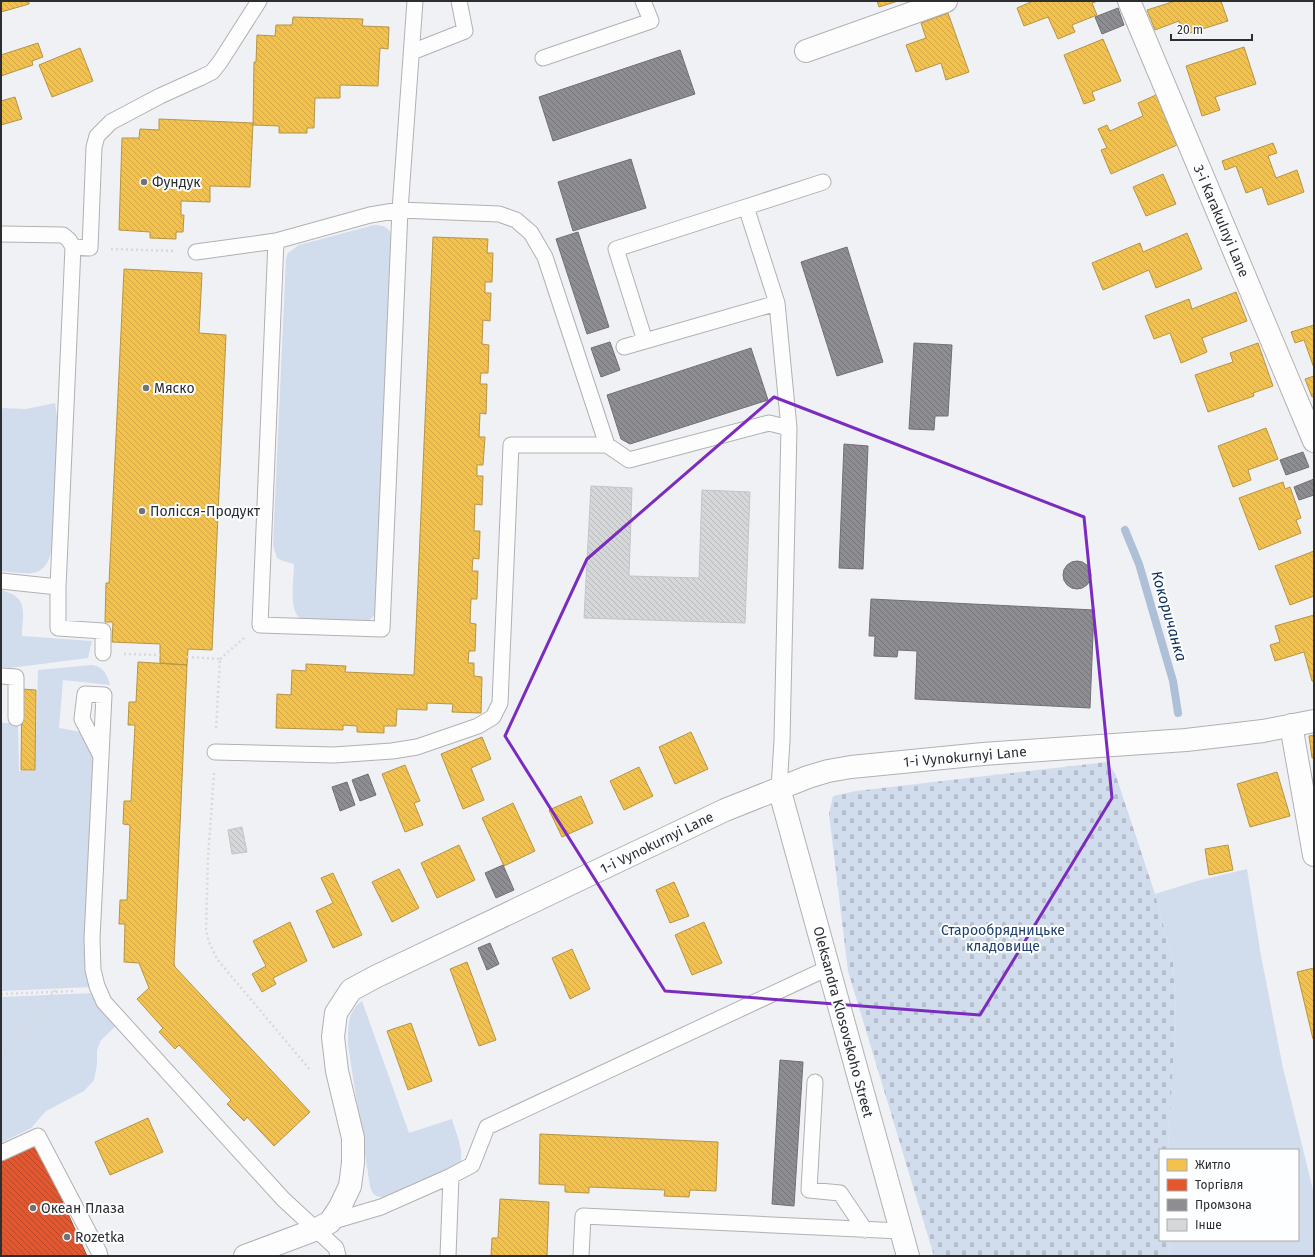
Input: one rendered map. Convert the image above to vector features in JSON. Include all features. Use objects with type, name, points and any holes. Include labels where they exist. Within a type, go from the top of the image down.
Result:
[{"type":"street","points":[[806,51],[946,1]]},
{"type":"street","name":"3-i Karakulnyi Lane","points":[[1129,1],[1314,441]]},
{"type":"street","name":"1-i Vynokurnyi Lane","points":[[324,1226],[340,1207],[350,1186],[353,1163],[353,1138],[337,1071],[333,1037],[336,1013],[351,990],[725,810],[828,770],[983,754],[1186,740],[1244,734],[1314,721]]},
{"type":"street","points":[[1291,725],[1314,855]]},
{"type":"street","name":"Oleksandra Klosovskoho Street","points":[[779,788],[908,1256]]},
{"type":"street","points":[[245,1256],[324,1226]]},
{"type":"lane","points":[[73,247],[90,248],[94,147],[97,136],[111,122],[160,96],[212,72],[260,1]]},
{"type":"lane","points":[[276,241],[260,624],[382,629],[400,210],[415,1]]},
{"type":"lane","points":[[412,52],[465,31],[459,1]]},
{"type":"lane","points":[[543,58],[651,21],[643,1]]},
{"type":"lane","points":[[645,341],[616,248],[746,208],[823,182]]},
{"type":"lane","points":[[746,208],[777,303],[789,428],[782,741],[779,788]]},
{"type":"lane","points":[[196,252],[276,241],[370,215],[400,210],[499,214],[516,220],[531,233],[544,257],[607,445]]},
{"type":"lane","points":[[1,234],[63,235],[69,240],[73,247],[58,587],[58,628],[103,631],[103,654]]},
{"type":"lane","points":[[624,347],[777,303]]},
{"type":"lane","points":[[216,752],[334,755],[392,751],[417,747],[478,726],[493,717],[500,703],[512,445],[607,445],[629,460],[769,423],[789,428]]},
{"type":"lane","points":[[1,581],[58,587]]},
{"type":"lane","points":[[1,676],[16,677],[16,718]]},
{"type":"lane","points":[[101,756],[92,939],[93,970],[98,990],[104,1002],[283,1199],[302,1218],[324,1226],[381,1207],[452,1176],[472,1165],[487,1128],[828,968]]},
{"type":"lane","points":[[815,1082],[809,1190],[840,1194],[865,1230]]},
{"type":"lane","points":[[1,1153],[38,1136],[100,1256]]},
{"type":"lane","points":[[448,1256],[452,1176]]},
{"type":"lane","points":[[581,1256],[583,1216],[901,1231]]},
{"type":"lane","points":[[324,1226],[336,1248],[338,1256]]},
{"type":"path","points":[[90,248],[196,252]]},
{"type":"path","points":[[188,657],[220,659],[260,624]]},
{"type":"path","points":[[103,654],[160,655]]},
{"type":"path","points":[[220,659],[216,752],[208,858],[206,929],[209,942],[217,959],[312,1072]]},
{"type":"path","points":[[1,1058],[54,992],[92,939]]},
{"type":"path","points":[[1,994],[98,990]]},
{"type":"highlighted area","points":[[774,397],[1084,517],[1112,798],[980,1015],[665,991],[505,736],[587,559]]},
{"type":"green space","points":[[374,225],[387,228],[392,240],[376,609],[372,618],[364,622],[306,621],[298,616],[294,609],[294,564],[277,558],[273,545],[286,259],[288,253],[299,245]]},
{"type":"green space","points":[[55,403],[58,424],[52,547],[49,558],[40,570],[34,572],[27,573],[1,571],[1,408],[26,409]]},
{"type":"green space","points":[[1,590],[17,597],[20,602],[23,613],[22,636],[92,641],[88,658],[10,668],[1,667]]},
{"type":"green space","points":[[91,665],[99,667],[104,671],[110,685],[63,680],[59,728],[81,732],[93,757],[87,964],[92,987],[1,991],[1,723],[18,723],[19,771],[35,771],[38,670]]},
{"type":"green space","name":"Старообрядницьке кладовище","points":[[1107,762],[1115,773],[1155,894],[1173,961],[1176,1016],[1168,1149],[1159,1149],[1159,1241],[1169,1241],[1170,1256],[934,1256],[848,971],[829,814],[833,796],[856,791]]},
{"type":"green space","points":[[1247,869],[1261,956],[1283,1068],[1314,1194],[1314,1256],[1170,1256],[1169,1241],[1299,1241],[1299,1149],[1168,1149],[1176,1016],[1173,961],[1155,894],[1197,881]]},
{"type":"green space","points":[[94,993],[116,1026],[101,1040],[97,1050],[97,1064],[94,1080],[84,1091],[46,1111],[31,1128],[1,1143],[1,997]]},
{"type":"green space","points":[[362,1001],[409,1133],[452,1119],[461,1152],[460,1164],[457,1168],[383,1197],[374,1194],[370,1186],[348,1045],[349,1020],[353,1010]]},
{"type":"building: Житло","points":[[1,1],[29,1],[29,4],[1,12]]},
{"type":"building: Житло","points":[[877,1],[898,1],[879,7]]},
{"type":"building: Житло","points":[[1033,1],[1098,1],[1092,3],[1097,15],[1072,25],[1075,32],[1058,39],[1048,17],[1024,26],[1017,8]]},
{"type":"building: Житло","points":[[1175,1],[1221,1],[1228,21],[1183,35],[1179,21],[1155,30],[1147,10]]},
{"type":"building: Житло","points":[[948,13],[969,72],[946,80],[941,63],[916,72],[906,45],[926,38],[921,23]]},
{"type":"building: Житло","points":[[293,17],[363,19],[362,26],[389,27],[388,49],[380,48],[378,86],[340,85],[340,98],[315,98],[314,128],[307,128],[307,133],[279,133],[279,126],[253,125],[254,62],[256,62],[257,35],[275,36],[276,25],[292,25]]},
{"type":"building: Житло","points":[[1103,39],[1121,81],[1092,92],[1095,100],[1084,104],[1064,55]]},
{"type":"building: Житло","points":[[38,43],[43,57],[32,61],[33,65],[1,76],[1,55]]},
{"type":"building: Житло","points":[[1244,47],[1256,84],[1215,97],[1220,110],[1202,116],[1186,66]]},
{"type":"building: Житло","points":[[80,48],[93,81],[52,97],[39,65]]},
{"type":"building: Житло","points":[[1156,95],[1177,145],[1111,174],[1101,150],[1107,148],[1098,129],[1107,125],[1110,131],[1143,116],[1138,103]]},
{"type":"building: Житло","points":[[15,97],[22,119],[1,125],[1,101]]},
{"type":"building: Житло","points":[[159,119],[253,123],[250,187],[210,186],[210,202],[181,201],[181,215],[184,215],[183,232],[176,232],[176,239],[150,238],[150,232],[119,230],[122,138],[139,138],[140,129],[159,130]]},
{"type":"building: Житло","points":[[1273,143],[1277,153],[1268,156],[1276,178],[1297,170],[1304,192],[1268,205],[1262,187],[1246,193],[1236,166],[1225,170],[1222,161]]},
{"type":"building: Житло","points":[[1163,174],[1176,204],[1146,216],[1133,187]]},
{"type":"building: Житло","points":[[1187,233],[1202,269],[1156,288],[1149,270],[1103,290],[1092,263],[1140,243],[1143,252]]},
{"type":"building: Житло","points":[[433,237],[488,239],[487,253],[493,253],[492,282],[485,282],[485,293],[491,293],[490,321],[483,320],[482,344],[489,345],[488,373],[481,373],[480,384],[487,384],[486,414],[480,413],[479,437],[485,437],[483,465],[477,465],[477,476],[483,476],[482,505],[475,504],[474,531],[480,531],[479,559],[473,558],[472,571],[478,571],[477,599],[471,599],[470,623],[476,624],[475,651],[469,651],[468,663],[474,663],[474,676],[482,677],[481,713],[452,712],[453,704],[427,703],[427,710],[397,709],[396,726],[384,726],[384,733],[357,732],[357,726],[343,725],[343,730],[276,728],[277,694],[291,695],[292,670],[306,671],[306,664],[346,666],[345,672],[414,675]]},
{"type":"building: Житло","points":[[124,269],[202,273],[199,333],[226,335],[212,650],[188,649],[187,665],[160,663],[160,644],[112,642],[113,622],[105,622],[106,583],[109,583]]},
{"type":"building: Житло","points":[[1236,292],[1247,321],[1202,338],[1207,352],[1181,363],[1170,333],[1154,339],[1145,316],[1189,299],[1192,309]]},
{"type":"building: Житло","points":[[1314,325],[1314,368],[1304,340],[1295,343],[1291,332]]},
{"type":"building: Житло","points":[[1258,343],[1273,386],[1253,393],[1254,396],[1208,412],[1195,375],[1233,362],[1230,353]]},
{"type":"building: Житло","points":[[1314,376],[1314,396],[1312,397],[1305,379]]},
{"type":"building: Житло","points":[[1266,428],[1278,459],[1248,470],[1251,480],[1233,487],[1218,446]]},
{"type":"building: Житло","points":[[1283,482],[1285,489],[1290,487],[1301,518],[1296,520],[1301,533],[1259,550],[1239,498]]},
{"type":"building: Житло","points":[[1314,551],[1314,596],[1290,605],[1275,566]]},
{"type":"building: Житло","points":[[1314,615],[1314,681],[1312,681],[1304,652],[1275,661],[1270,645],[1280,642],[1275,626]]},
{"type":"building: Житло","points":[[138,662],[187,665],[174,964],[175,967],[310,1112],[274,1146],[247,1117],[244,1121],[227,1104],[231,1100],[179,1045],[175,1049],[159,1032],[163,1028],[137,999],[149,988],[139,963],[124,962],[125,924],[119,924],[120,900],[127,900],[130,825],[123,824],[124,801],[131,801],[135,725],[128,725],[129,702],[136,702]]},
{"type":"building: Житло","points":[[22,689],[36,690],[35,770],[21,770]]},
{"type":"building: Житло","points":[[691,732],[708,769],[675,784],[659,747]]},
{"type":"building: Житло","points":[[1314,735],[1314,758],[1312,758],[1309,736]]},
{"type":"building: Житло","points":[[482,737],[491,759],[471,768],[484,800],[463,809],[441,754]]},
{"type":"building: Житло","points":[[405,765],[420,801],[414,803],[423,825],[405,832],[382,774]]},
{"type":"building: Житло","points":[[639,767],[653,796],[624,810],[610,781]]},
{"type":"building: Житло","points":[[1277,772],[1290,816],[1250,827],[1237,784]]},
{"type":"building: Житло","points":[[581,796],[593,823],[562,837],[549,810]]},
{"type":"building: Житло","points":[[513,803],[535,851],[504,866],[482,818]]},
{"type":"building: Житло","points":[[459,845],[475,880],[437,898],[421,863]]},
{"type":"building: Житло","points":[[1228,845],[1233,870],[1209,875],[1205,849]]},
{"type":"building: Житло","points":[[399,869],[419,908],[392,922],[372,882]]},
{"type":"building: Житло","points":[[333,873],[362,935],[333,948],[316,911],[333,903],[321,878]]},
{"type":"building: Житло","points":[[674,882],[689,916],[670,923],[656,890]]},
{"type":"building: Житло","points":[[290,922],[307,961],[273,978],[276,984],[262,992],[252,974],[266,966],[253,941]]},
{"type":"building: Житло","points":[[704,922],[722,963],[692,975],[675,935]]},
{"type":"building: Житло","points":[[572,949],[590,989],[570,999],[552,958]]},
{"type":"building: Житло","points":[[467,962],[496,1040],[479,1046],[450,969]]},
{"type":"building: Житло","points":[[1314,968],[1314,1039],[1313,1039],[1297,972]]},
{"type":"building: Житло","points":[[411,1023],[432,1081],[408,1090],[387,1031]]},
{"type":"building: Житло","points":[[148,1118],[163,1152],[110,1175],[95,1142]]},
{"type":"building: Житло","points":[[540,1134],[718,1142],[716,1191],[690,1190],[689,1197],[664,1196],[665,1190],[589,1187],[589,1193],[565,1192],[565,1185],[539,1184]]},
{"type":"building: Житло","points":[[500,1199],[549,1202],[547,1256],[491,1256],[492,1238],[498,1238]]},
{"type":"building: Торгівля","name":"Океан Плаза","points":[[37,1145],[87,1256],[1,1256],[1,1161]]},
{"type":"building: Промзона","points":[[1118,8],[1124,25],[1102,34],[1095,17]]},
{"type":"building: Промзона","points":[[680,50],[695,94],[553,141],[539,97]]},
{"type":"building: Промзона","points":[[631,159],[646,208],[573,231],[558,182]]},
{"type":"building: Промзона","points":[[578,232],[609,327],[587,334],[556,239]]},
{"type":"building: Промзона","points":[[847,247],[883,362],[837,376],[801,262]]},
{"type":"building: Промзона","points":[[610,342],[620,370],[601,377],[591,348]]},
{"type":"building: Промзона","points":[[914,343],[952,345],[948,416],[935,416],[934,430],[909,429]]},
{"type":"building: Промзона","points":[[751,348],[768,400],[630,444],[621,439],[607,395]]},
{"type":"building: Промзона","points":[[844,444],[868,446],[863,569],[839,568]]},
{"type":"building: Промзона","points":[[1303,452],[1309,467],[1286,475],[1280,460]]},
{"type":"building: Промзона","points":[[1314,479],[1314,495],[1299,500],[1294,487]]},
{"type":"building: Промзона","points":[[1077,561],[1087,565],[1091,575],[1087,585],[1077,589],[1067,585],[1063,575],[1067,565]]},
{"type":"building: Промзона","points":[[871,599],[1094,610],[1090,708],[915,699],[917,651],[898,650],[897,657],[874,656],[875,636],[869,636]]},
{"type":"building: Промзона","points":[[368,774],[376,795],[360,801],[352,780]]},
{"type":"building: Промзона","points":[[347,782],[355,805],[340,811],[332,787]]},
{"type":"building: Промзона","points":[[503,865],[514,890],[496,898],[485,873]]},
{"type":"building: Промзона","points":[[490,943],[499,964],[487,970],[478,948]]},
{"type":"building: Промзона","points":[[780,1060],[803,1062],[794,1206],[772,1204]]},
{"type":"building: Інше","points":[[591,486],[632,488],[629,576],[699,578],[702,490],[750,492],[745,623],[584,618]]},
{"type":"building: Інше","points":[[242,827],[247,852],[232,854],[228,830]]},
{"type":"waterway","name":"Кокоричанка","points":[[1125,530],[1139,564],[1173,681],[1178,713]]},
{"type":"place","name":"Фундук","points":[[144,182]]},
{"type":"place","name":"Мяско","points":[[146,388]]},
{"type":"place","name":"Полісся-Продукт","points":[[142,511]]},
{"type":"place","name":"Океан Плаза","points":[[33,1208]]},
{"type":"place","name":"Rozetka","points":[[67,1237]]}]
